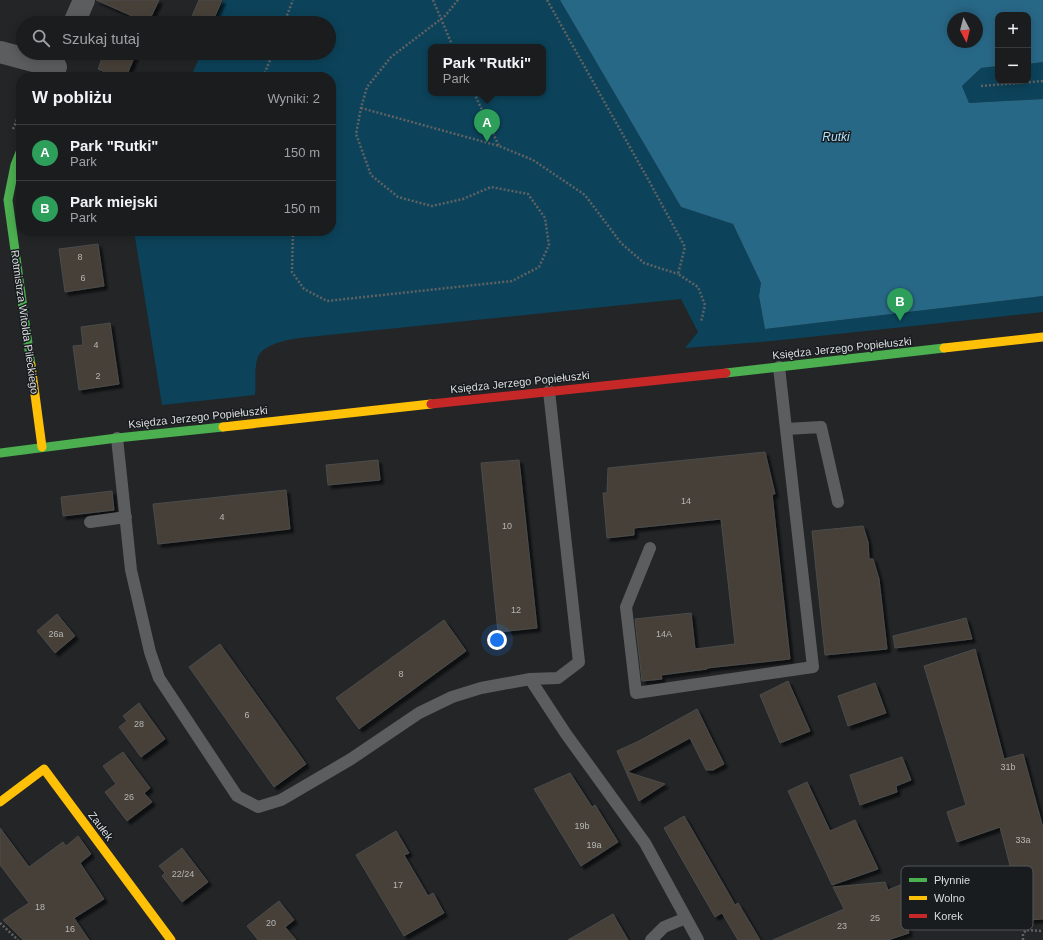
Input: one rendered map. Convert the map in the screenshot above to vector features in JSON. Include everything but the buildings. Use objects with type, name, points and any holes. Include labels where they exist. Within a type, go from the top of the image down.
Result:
[{"type":"street","points":[[77,16],[84,0]]},
{"type":"street","points":[[0,52],[16,56]]},
{"type":"street","points":[[32,60],[56,66]]},
{"type":"street","name":"Rotmistrza Witolda Pileckiego","points":[[16,162],[8,200],[42,447]]},
{"type":"street","name":"Księdza Jerzego Popiełuszki","points":[[0,453],[117,438],[780,367],[1043,337]]},
{"type":"street","name":"Zaułek","points":[[0,802],[44,769],[171,940]]},
{"type":"lane","points":[[650,548],[626,607],[636,693],[813,667],[780,367]]},
{"type":"lane","points":[[117,438],[131,570],[150,652],[159,678],[237,796],[258,807],[281,800],[351,758],[419,713],[452,697],[481,688],[530,679],[558,678],[579,662],[549,391]]},
{"type":"lane","points":[[786,429],[821,428],[838,502]]},
{"type":"lane","points":[[90,522],[126,517]]},
{"type":"lane","points":[[530,679],[566,734],[645,843],[698,940]]},
{"type":"lane","points":[[651,940],[664,927],[686,918]]},
{"type":"path","points":[[287,16],[293,0]]},
{"type":"path","points":[[433,0],[452,44]]},
{"type":"path","points":[[293,236],[292,272],[304,289],[327,301],[512,281],[538,266],[549,245],[545,218],[528,194],[491,187],[463,199],[432,206],[398,197],[371,175],[356,134],[367,86],[391,58],[445,16],[458,0]]},
{"type":"path","points":[[547,0],[649,181],[684,247],[678,274]]},
{"type":"path","points":[[265,72],[269,60]]},
{"type":"path","points":[[981,86],[1043,81]]},
{"type":"path","points":[[475,96],[499,146]]},
{"type":"path","points":[[361,108],[499,146],[533,160],[585,195],[622,243],[644,263],[678,274],[698,287],[705,305],[701,322]]},
{"type":"path","points":[[0,923],[18,940]]},
{"type":"path","points":[[1023,940],[1023,934],[1026,930],[1043,931]]},
{"type":"shaded area","points":[[223,0],[560,0],[681,207],[733,224],[761,283],[759,296],[765,329],[1043,296],[1043,312],[772,341],[685,348],[698,332],[681,299],[299,338],[274,344],[259,355],[256,369],[255,395],[162,405],[135,236],[336,236],[336,72],[193,72],[198,60],[336,60],[336,16],[217,16]]},
{"type":"shaded area","points":[[1043,62],[1043,99],[969,103],[962,86],[981,68],[995,66],[995,84],[1031,84],[1031,64]]},
{"type":"water","name":"Rutki","points":[[560,0],[1043,0],[1043,62],[1031,64],[1031,12],[995,12],[995,66],[981,68],[962,86],[969,103],[1043,99],[1043,296],[765,329],[759,296],[761,283],[733,224],[681,207]]},
{"type":"traffic: fast","points":[[16,162],[8,200],[31,365]]},
{"type":"traffic: fast","points":[[726,373],[944,348]]},
{"type":"traffic: fast","points":[[0,453],[117,438],[223,427]]},
{"type":"traffic: slow","points":[[944,348],[1043,337]]},
{"type":"traffic: slow","points":[[31,365],[42,447]]},
{"type":"traffic: slow","points":[[223,427],[431,404]]},
{"type":"traffic: slow","points":[[0,802],[44,769],[171,940]]},
{"type":"traffic: jam","points":[[431,404],[726,373]]},
{"type":"place","name":"Park \"Rutki\"","points":[[487,142]]},
{"type":"place","name":"Park miejski","points":[[900,321]]}]
